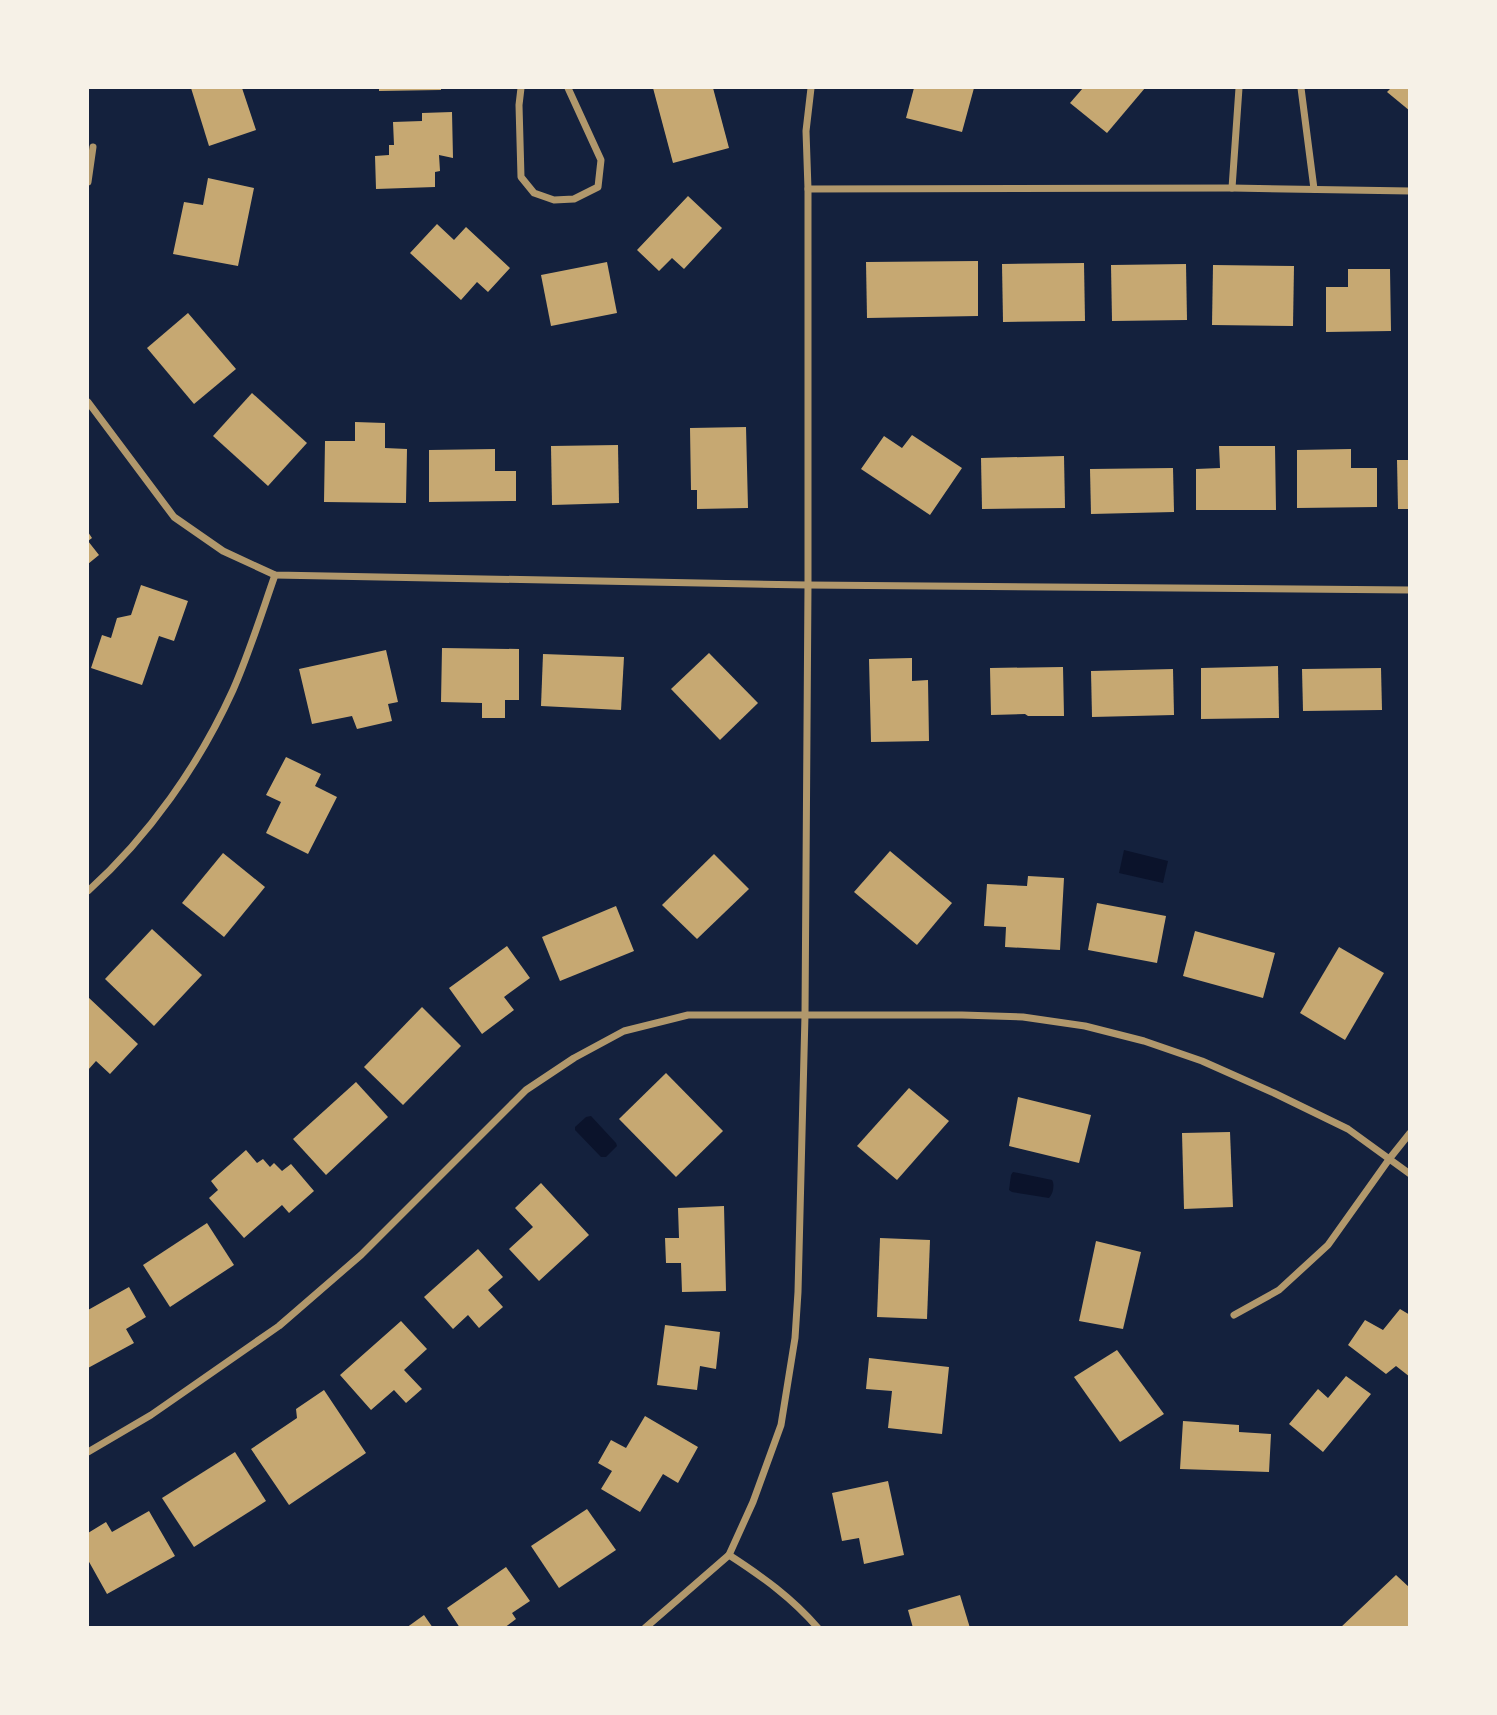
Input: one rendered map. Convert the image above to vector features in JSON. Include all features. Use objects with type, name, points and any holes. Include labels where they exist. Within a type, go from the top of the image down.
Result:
[{"type":"street","points":[[521,88],[521,177],[534,193],[554,200],[574,199],[598,187],[601,160],[568,88]]},
{"type":"street","points":[[645,1628],[729,1555],[753,1502],[781,1425],[795,1338],[804,1015],[808,584],[806,131],[811,88]]},
{"type":"street","points":[[1232,188],[1239,88]]},
{"type":"street","points":[[1301,88],[1314,190]]},
{"type":"street","points":[[88,182],[93,147]]},
{"type":"street","points":[[808,189],[1232,188],[1409,191]]},
{"type":"street","points":[[88,402],[174,517],[223,551],[275,575],[1409,590]]},
{"type":"street","points":[[88,891],[144,833],[209,738],[233,689],[275,575]]},
{"type":"street","points":[[88,1452],[151,1415],[279,1326],[361,1255],[526,1090],[574,1058],[624,1031],[688,1015],[962,1015],[1023,1017],[1085,1026],[1144,1041],[1202,1061],[1274,1093],[1348,1129],[1409,1174]]},
{"type":"street","points":[[1234,1315],[1279,1290],[1328,1245],[1409,1133]]},
{"type":"street","points":[[729,1555],[799,1605],[818,1628]]},
{"type":"water","points":[[1124,850],[1168,861],[1163,883],[1119,873]]},
{"type":"water","points":[[591,1116],[616,1143],[617,1146],[606,1157],[601,1157],[575,1130],[586,1117]]},
{"type":"water","points":[[1013,1172],[1052,1180],[1053,1187],[1049,1198],[1009,1190]]},
{"type":"building","points":[[191,88],[242,88],[256,130],[209,146]]},
{"type":"building","points":[[379,88],[441,88],[441,90],[379,91]]},
{"type":"building","points":[[653,88],[713,88],[729,148],[673,163]]},
{"type":"building","points":[[914,88],[974,88],[962,132],[906,118]]},
{"type":"building","points":[[1083,88],[1145,88],[1107,133],[1070,103]]},
{"type":"building","points":[[1391,88],[1410,88],[1410,111],[1387,92]]},
{"type":"building","points":[[452,112],[453,158],[439,155],[440,171],[435,172],[435,187],[376,189],[375,156],[389,155],[389,145],[394,145],[393,122],[422,121],[422,113]]},
{"type":"building","points":[[208,178],[254,188],[238,266],[173,254],[184,202],[203,205]]},
{"type":"building","points":[[688,196],[722,228],[684,269],[672,258],[659,271],[637,250]]},
{"type":"building","points":[[437,224],[454,240],[466,227],[510,268],[488,292],[477,282],[461,300],[410,253]]},
{"type":"building","points":[[978,261],[978,316],[867,318],[866,262]]},
{"type":"building","points":[[607,262],[617,313],[551,326],[541,275]]},
{"type":"building","points":[[1084,263],[1085,321],[1003,322],[1002,264]]},
{"type":"building","points":[[1186,264],[1187,320],[1112,321],[1111,265]]},
{"type":"building","points":[[1213,265],[1294,266],[1293,326],[1212,325]]},
{"type":"building","points":[[1348,269],[1390,269],[1391,331],[1326,332],[1326,287],[1348,287]]},
{"type":"building","points":[[188,313],[236,369],[194,404],[147,348]]},
{"type":"building","points":[[252,393],[307,443],[268,486],[213,436]]},
{"type":"building","points":[[355,422],[385,423],[385,448],[407,449],[406,503],[324,502],[325,441],[355,441]]},
{"type":"building","points":[[746,427],[748,508],[697,509],[697,490],[691,490],[690,428]]},
{"type":"building","points":[[912,435],[962,468],[930,515],[861,469],[884,436],[902,448]]},
{"type":"building","points":[[618,445],[619,503],[552,505],[551,446]]},
{"type":"building","points":[[1219,446],[1275,446],[1276,510],[1196,510],[1196,469],[1220,468]]},
{"type":"building","points":[[495,449],[495,471],[516,471],[516,501],[429,502],[429,450]]},
{"type":"building","points":[[1351,449],[1351,468],[1377,468],[1377,507],[1297,508],[1297,450]]},
{"type":"building","points":[[1064,456],[1065,508],[982,509],[981,458]]},
{"type":"building","points":[[1397,460],[1410,460],[1410,509],[1398,509]]},
{"type":"building","points":[[1173,468],[1174,512],[1091,514],[1090,469]]},
{"type":"building","points":[[88,541],[99,555],[88,564]]},
{"type":"building","points":[[141,585],[188,601],[174,641],[159,636],[142,685],[91,668],[102,635],[111,638],[117,618],[131,615]]},
{"type":"building","points":[[442,648],[519,649],[519,700],[505,700],[505,718],[482,718],[482,703],[441,702]]},
{"type":"building","points":[[386,650],[398,702],[388,704],[392,721],[357,729],[352,716],[312,724],[299,669]]},
{"type":"building","points":[[709,653],[758,703],[720,740],[671,689]]},
{"type":"building","points":[[543,654],[624,657],[621,710],[541,706]]},
{"type":"building","points":[[912,658],[912,681],[928,680],[929,741],[871,742],[869,659]]},
{"type":"building","points":[[1278,666],[1279,718],[1201,719],[1201,668]]},
{"type":"building","points":[[1063,667],[1064,716],[991,715],[990,668]]},
{"type":"building","points":[[1381,668],[1382,710],[1303,711],[1302,669]]},
{"type":"building","points":[[1173,669],[1174,715],[1092,717],[1091,671]]},
{"type":"building","points":[[286,757],[321,774],[315,786],[337,797],[308,854],[266,833],[281,802],[266,795]]},
{"type":"building","points":[[890,851],[952,903],[917,945],[854,892]]},
{"type":"building","points":[[223,853],[265,887],[224,937],[182,903]]},
{"type":"building","points":[[714,854],[749,889],[697,939],[662,905]]},
{"type":"building","points":[[1028,876],[1064,878],[1060,950],[1005,947],[1006,927],[984,926],[987,884],[1027,886]]},
{"type":"building","points":[[1097,903],[1166,916],[1157,963],[1088,950]]},
{"type":"building","points":[[616,906],[634,951],[560,981],[542,937]]},
{"type":"building","points":[[152,929],[202,975],[154,1026],[105,979]]},
{"type":"building","points":[[1195,931],[1275,953],[1263,998],[1183,976]]},
{"type":"building","points":[[507,946],[530,978],[504,997],[514,1010],[482,1034],[449,988]]},
{"type":"building","points":[[1339,947],[1384,973],[1345,1040],[1300,1013]]},
{"type":"building","points":[[88,997],[138,1044],[110,1074],[96,1061],[88,1070]]},
{"type":"building","points":[[422,1007],[461,1046],[403,1105],[364,1067]]},
{"type":"building","points":[[666,1073],[723,1131],[676,1177],[619,1119]]},
{"type":"building","points":[[356,1082],[388,1117],[326,1175],[293,1139]]},
{"type":"building","points":[[909,1088],[949,1121],[897,1180],[857,1146]]},
{"type":"building","points":[[1018,1097],[1091,1115],[1079,1163],[1009,1146]]},
{"type":"building","points":[[1230,1132],[1233,1207],[1184,1209],[1182,1133]]},
{"type":"building","points":[[246,1150],[257,1163],[263,1159],[270,1167],[274,1163],[282,1171],[291,1164],[314,1191],[289,1213],[282,1205],[244,1238],[209,1198],[218,1190],[211,1181]]},
{"type":"building","points":[[541,1183],[589,1235],[539,1281],[509,1249],[533,1227],[515,1208]]},
{"type":"building","points":[[724,1206],[726,1291],[682,1292],[681,1263],[666,1263],[665,1238],[679,1238],[678,1208]]},
{"type":"building","points":[[207,1223],[234,1265],[170,1307],[143,1265]]},
{"type":"building","points":[[880,1238],[930,1240],[927,1319],[877,1317]]},
{"type":"building","points":[[1096,1241],[1141,1252],[1123,1329],[1079,1321]]},
{"type":"building","points":[[478,1249],[503,1277],[488,1290],[503,1307],[479,1328],[468,1315],[453,1329],[424,1297]]},
{"type":"building","points":[[129,1287],[146,1317],[126,1329],[134,1343],[88,1368],[88,1310]]},
{"type":"building","points":[[1400,1309],[1410,1315],[1410,1377],[1396,1366],[1386,1374],[1348,1345],[1365,1320],[1383,1330]]},
{"type":"building","points":[[401,1321],[427,1349],[404,1370],[422,1389],[406,1403],[394,1390],[371,1410],[340,1375]]},
{"type":"building","points":[[665,1325],[720,1332],[716,1369],[700,1366],[697,1390],[657,1385]]},
{"type":"building","points":[[1117,1350],[1164,1414],[1120,1442],[1074,1377]]},
{"type":"building","points":[[869,1358],[949,1367],[942,1434],[888,1428],[892,1391],[866,1389]]},
{"type":"building","points":[[1346,1376],[1371,1394],[1323,1452],[1289,1424],[1318,1389],[1328,1398]]},
{"type":"building","points":[[324,1390],[366,1453],[289,1505],[251,1449],[297,1418],[296,1409]]},
{"type":"building","points":[[645,1416],[698,1447],[678,1483],[663,1474],[640,1512],[601,1489],[612,1471],[598,1463],[611,1440],[626,1448]]},
{"type":"building","points":[[1183,1421],[1239,1425],[1239,1432],[1271,1434],[1269,1472],[1180,1469]]},
{"type":"building","points":[[235,1452],[266,1501],[194,1547],[162,1498]]},
{"type":"building","points":[[888,1481],[904,1555],[864,1564],[859,1538],[842,1541],[832,1493]]},
{"type":"building","points":[[587,1509],[616,1550],[559,1588],[531,1546]]},
{"type":"building","points":[[149,1511],[175,1556],[107,1594],[88,1560],[88,1533],[106,1522],[112,1532]]},
{"type":"building","points":[[506,1567],[530,1601],[512,1613],[516,1619],[504,1628],[460,1628],[447,1608]]},
{"type":"building","points":[[1396,1575],[1410,1588],[1410,1627],[1340,1628]]},
{"type":"building","points":[[960,1595],[970,1628],[913,1628],[908,1610]]},
{"type":"building","points":[[424,1615],[433,1628],[406,1628]]}]
